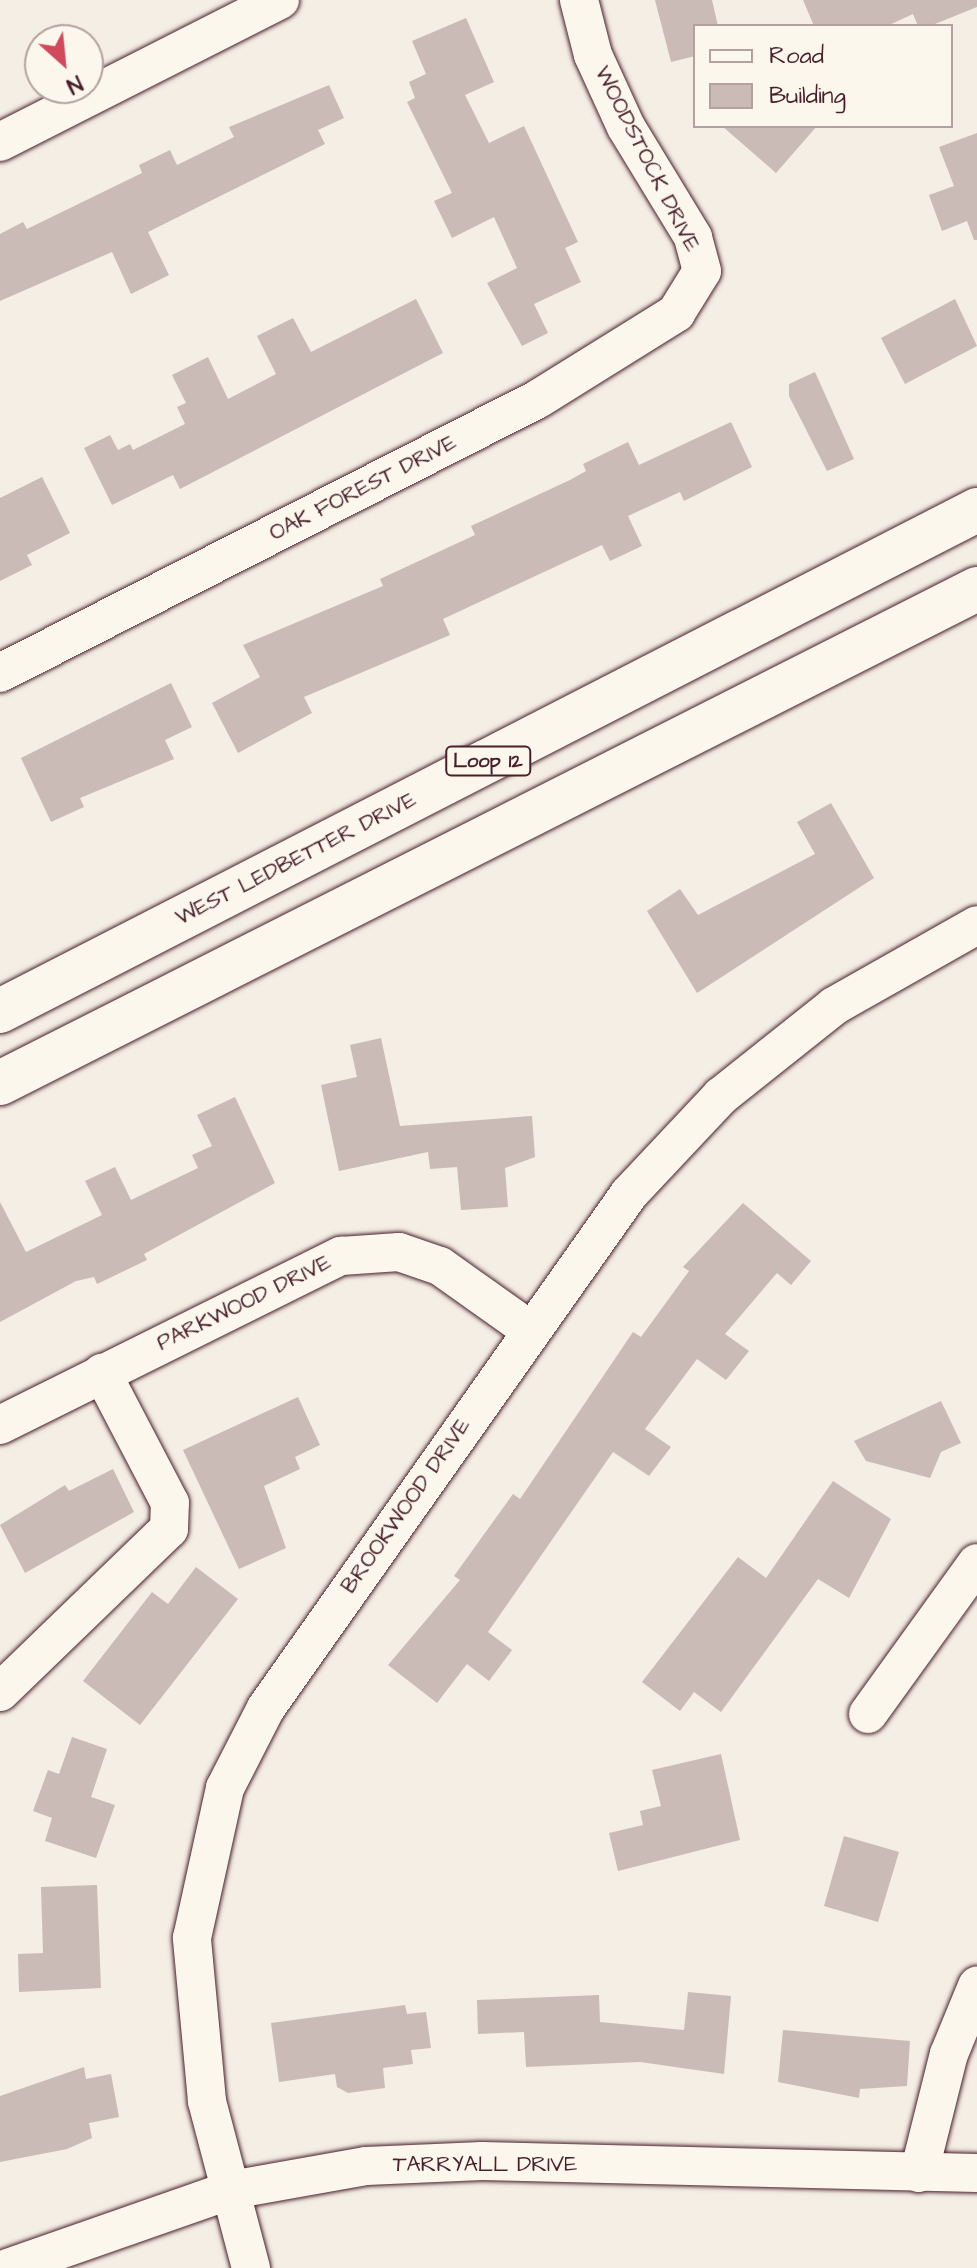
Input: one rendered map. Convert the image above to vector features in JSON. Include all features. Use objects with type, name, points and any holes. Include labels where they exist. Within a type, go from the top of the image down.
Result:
[{"type":"main road","name":"WEST LEDBETTER DRIVE","points":[[0,1011],[977,510]]},
{"type":"main road","points":[[872,564],[903,626]]},
{"type":"main road","points":[[0,1083],[977,589]]},
{"type":"street","points":[[0,142],[280,0]]},
{"type":"street","name":"WOODSTOCK DRIVE","points":[[579,0],[600,69],[693,237],[702,271]]},
{"type":"street","name":"OAK FOREST DRIVE","points":[[0,673],[538,399],[676,313],[702,271]]},
{"type":"street","name":"BROOKWOOD DRIVE","points":[[251,2268],[207,2101],[192,1938],[225,1788],[266,1708],[530,1330],[629,1194],[721,1096],[834,1006],[977,925]]},
{"type":"street","name":"PARKWOOD DRIVE","points":[[0,1425],[341,1256],[399,1252],[440,1266],[530,1330]]},
{"type":"street","points":[[0,1692],[169,1529],[170,1503],[102,1373]]},
{"type":"street","points":[[868,1714],[977,1563]]},
{"type":"street","points":[[919,2173],[949,2054],[977,1986]]},
{"type":"street","name":"TARRYALL DRIVE","points":[[6,2268],[231,2190],[366,2166],[482,2161],[977,2173]]},
{"type":"street","points":[[0,2258],[6,2268]]},
{"type":"building","points":[[655,0],[712,0],[718,24],[693,24],[693,56],[671,62]]},
{"type":"building","points":[[803,0],[977,0],[977,7],[935,24],[917,24],[913,14],[891,24],[813,24]]},
{"type":"building","points":[[466,18],[494,82],[465,95],[489,143],[524,126],[578,242],[565,248],[581,282],[534,304],[548,333],[522,346],[487,283],[517,268],[494,217],[452,238],[434,201],[452,193],[407,102],[415,98],[409,82],[426,74],[412,41]]},
{"type":"building","points":[[329,85],[344,118],[318,130],[325,144],[148,232],[169,275],[131,294],[112,252],[0,301],[0,234],[23,222],[27,229],[142,173],[139,165],[170,150],[177,165],[234,137],[229,127]]},
{"type":"building","points":[[724,128],[815,128],[776,173]]},
{"type":"building","points":[[977,133],[977,240],[974,240],[967,221],[942,231],[929,195],[954,186],[939,147]]},
{"type":"building","points":[[416,299],[443,353],[180,489],[173,475],[112,505],[84,448],[110,435],[118,450],[130,444],[133,450],[185,424],[177,407],[186,403],[172,375],[208,357],[228,399],[276,374],[257,336],[293,318],[311,352]]},
{"type":"building","points":[[955,299],[977,346],[905,384],[881,338]]},
{"type":"building","points":[[815,372],[854,459],[827,471],[789,396],[789,384]]},
{"type":"building","points":[[731,422],[752,467],[684,501],[680,492],[628,516],[642,546],[610,561],[602,545],[443,619],[450,635],[304,697],[312,713],[238,753],[212,703],[260,677],[243,645],[383,586],[380,579],[475,535],[471,526],[570,480],[586,471],[583,464],[628,442],[639,465]]},
{"type":"building","points":[[42,477],[70,533],[27,555],[32,565],[0,581],[0,498]]},
{"type":"building","points":[[171,683],[192,727],[165,740],[174,759],[80,798],[84,807],[51,822],[21,758]]},
{"type":"building","points":[[831,803],[874,878],[697,993],[647,911],[680,889],[698,915],[815,854],[797,822]]},
{"type":"building","points":[[381,1038],[400,1126],[532,1116],[535,1157],[505,1168],[508,1207],[461,1210],[457,1167],[430,1169],[428,1152],[339,1171],[321,1085],[357,1077],[350,1045]]},
{"type":"building","points":[[235,1097],[275,1183],[144,1254],[147,1260],[97,1284],[94,1277],[76,1281],[0,1322],[0,1202],[26,1252],[102,1215],[85,1181],[115,1167],[131,1200],[198,1168],[192,1155],[212,1146],[197,1115]]},
{"type":"building","points":[[743,1203],[811,1261],[791,1285],[777,1273],[725,1334],[749,1351],[726,1380],[697,1359],[645,1429],[671,1447],[649,1476],[613,1452],[488,1632],[512,1650],[489,1681],[467,1664],[437,1703],[388,1665],[460,1580],[454,1576],[513,1494],[520,1499],[633,1332],[641,1337],[689,1271],[683,1267]]},
{"type":"building","points":[[298,1397],[320,1445],[295,1457],[300,1469],[264,1486],[286,1548],[239,1569],[183,1450]]},
{"type":"building","points":[[941,1401],[961,1443],[941,1452],[930,1478],[866,1461],[854,1441]]},
{"type":"building","points":[[113,1469],[134,1512],[25,1573],[0,1525],[65,1485],[69,1491]]},
{"type":"building","points":[[833,1481],[891,1519],[849,1598],[818,1579],[721,1712],[694,1692],[680,1711],[642,1682],[738,1557],[766,1578]]},
{"type":"building","points":[[196,1567],[238,1599],[140,1725],[83,1681],[152,1592],[168,1604]]},
{"type":"building","points":[[72,1737],[107,1749],[91,1797],[115,1805],[96,1858],[45,1841],[52,1818],[33,1811],[48,1770],[59,1774]]},
{"type":"building","points":[[721,1754],[740,1840],[618,1871],[609,1833],[643,1825],[640,1811],[661,1806],[652,1770]]},
{"type":"building","points":[[844,1836],[899,1852],[878,1922],[824,1906]]},
{"type":"building","points":[[97,1885],[101,1988],[19,1992],[18,1954],[43,1953],[41,1887]]},
{"type":"building","points":[[688,1992],[731,1996],[724,2074],[640,2062],[526,2067],[524,2032],[478,2034],[477,2000],[599,1995],[600,2022],[684,2030]]},
{"type":"building","points":[[405,2005],[407,2014],[426,2012],[431,2048],[411,2050],[413,2064],[383,2068],[385,2088],[348,2093],[337,2087],[335,2074],[279,2082],[271,2023]]},
{"type":"building","points":[[783,2030],[910,2041],[907,2086],[860,2089],[859,2098],[778,2082]]},
{"type":"building","points":[[84,2067],[86,2079],[111,2074],[119,2117],[89,2123],[92,2138],[67,2149],[0,2162],[0,2096]]}]
